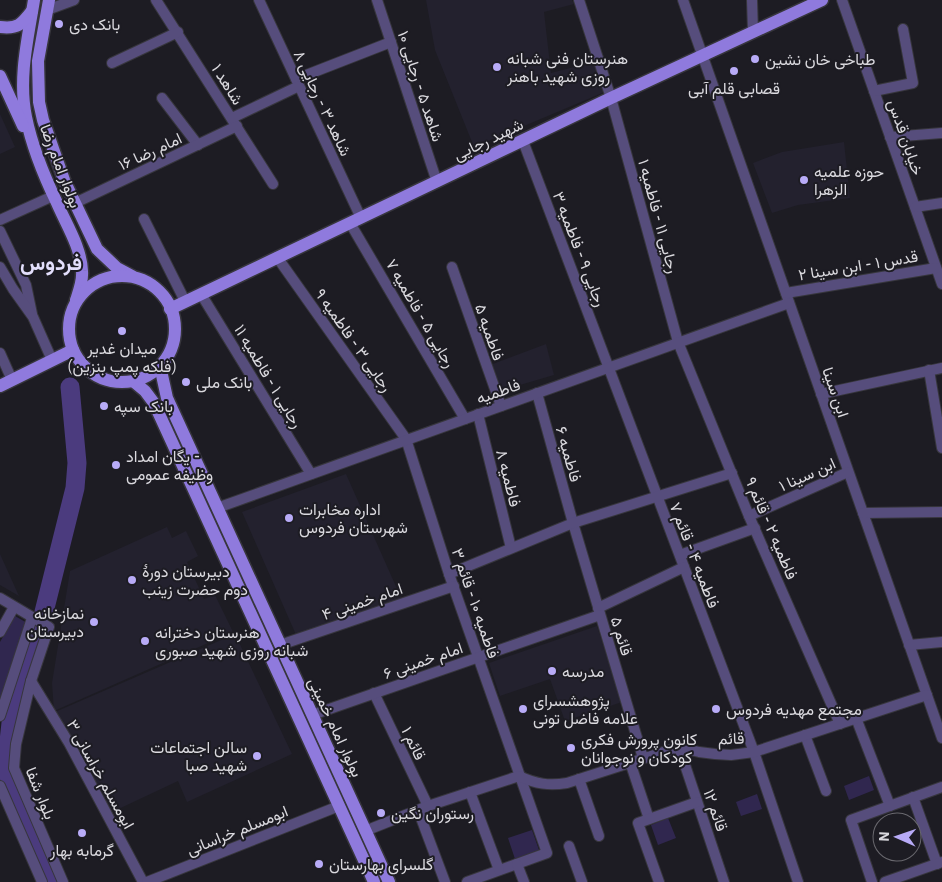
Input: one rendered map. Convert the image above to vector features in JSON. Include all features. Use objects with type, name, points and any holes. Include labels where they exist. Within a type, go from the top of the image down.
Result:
[{"type":"main road","name":"شهید رجایی","points":[[170,309],[611,98],[822,0]]},
{"type":"main road","name":"بولوار امام رضا","points":[[48,5],[38,61],[39,102],[52,148],[74,203],[97,249],[117,268],[136,278]]},
{"type":"main road","name":"بولوار امام رضا","points":[[33,6],[26,48],[24,93],[26,116],[36,154],[74,240],[82,271],[81,282],[73,309]]},
{"type":"main road","points":[[0,27],[10,28],[20,25],[33,6]]},
{"type":"main road","points":[[0,76],[36,154]]},
{"type":"main road","points":[[121,276],[136,278],[151,285],[162,296],[170,309],[174,324],[174,339],[169,353],[160,366],[148,376],[133,381],[115,382],[98,377],[83,366],[73,350],[69,330],[73,309],[86,291],[106,279],[121,276]]},
{"type":"main road","points":[[6,383],[73,350]]},
{"type":"main road","name":"بولوار امام خمینی","points":[[160,366],[167,398],[389,882]]},
{"type":"main road","name":"بولوار امام خمینی","points":[[133,381],[145,391],[154,403],[374,882]]},
{"type":"street","points":[[48,5],[74,0]]},
{"type":"street","name":"شاهد ۱","points":[[156,0],[273,184]]},
{"type":"street","name":"شاهد ۳ - رجایی ۸","points":[[259,0],[297,83],[355,220]]},
{"type":"street","name":"شاهد ۵ - رجایی ۱۰","points":[[377,0],[437,182]]},
{"type":"street","name":"رجایی ۱۱ - فاطمیه ۱","points":[[579,0],[611,98],[678,342]]},
{"type":"street","name":"ابن سینا","points":[[683,0],[942,738]]},
{"type":"street","points":[[752,0],[753,32]]},
{"type":"street","name":"خیابان قدس","points":[[842,0],[942,284]]},
{"type":"street","points":[[874,91],[913,83],[904,29]]},
{"type":"street","points":[[112,63],[178,32]]},
{"type":"street","name":"امام رضا ۱۶","points":[[74,203],[198,145],[297,83],[391,42]]},
{"type":"street","points":[[162,98],[198,145]]},
{"type":"street","points":[[890,137],[942,134]]},
{"type":"street","name":"رجایی ۹ - فاطمیه ۳","points":[[523,141],[610,368]]},
{"type":"street","points":[[0,220],[53,196]]},
{"type":"street","points":[[915,207],[942,203]]},
{"type":"street","points":[[144,219],[186,301]]},
{"type":"street","name":"رجایی ۵ - فاطمیه ۷","points":[[355,220],[465,419]]},
{"type":"street","points":[[0,231],[26,285],[33,317],[52,360]]},
{"type":"street","name":"رجایی ۳ - فاطمیه ۹","points":[[277,258],[406,440]]},
{"type":"street","points":[[0,267],[33,317]]},
{"type":"street","name":"فاطمیه ۵","points":[[452,267],[501,406]]},
{"type":"street","name":"قدس ۱ - ابن سینا ۲","points":[[786,292],[936,268]]},
{"type":"street","name":"رجایی ۱ - فاطمیه ۱۱","points":[[201,294],[311,474]]},
{"type":"street","name":"فاطمیه","points":[[217,508],[789,303]]},
{"type":"street","name":"فاطمیه ۲ - قائم ۹","points":[[678,342],[749,516],[840,724]]},
{"type":"street","points":[[0,353],[6,383]]},
{"type":"street","name":"فاطمیه ۴ - قائم ۷","points":[[610,368],[754,752],[798,882]]},
{"type":"street","points":[[821,394],[942,368]]},
{"type":"street","points":[[929,370],[942,448]]},
{"type":"street","name":"فاطمیه ۶","points":[[536,393],[573,523]]},
{"type":"street","name":"فاطمیه ۸","points":[[478,414],[511,548]]},
{"type":"street","name":"فاطمیه ۱۰ - قائم ۳","points":[[406,440],[449,574],[547,853],[517,864]]},
{"type":"street","name":"ابن سینا ۱","points":[[749,516],[848,472]]},
{"type":"street","points":[[449,574],[573,523],[732,474]]},
{"type":"street","points":[[863,513],[942,512]]},
{"type":"street","name":"قائم ۵","points":[[573,523],[643,758]]},
{"type":"street","points":[[680,555],[755,528]]},
{"type":"street","name":"امام خمینی ۶","points":[[312,715],[599,612],[684,567]]},
{"type":"street","name":"امام خمینی ۴","points":[[280,645],[454,586]]},
{"type":"street","points":[[0,598],[32,618],[0,716]]},
{"type":"street","points":[[0,632],[14,606]]},
{"type":"street","name":"بلوار شفا","points":[[32,618],[49,627],[32,681],[16,744],[14,768],[63,882]]},
{"type":"street","points":[[909,644],[942,642]]},
{"type":"street","name":"ابومسلم خراسانی ۳","points":[[32,681],[69,744],[143,882]]},
{"type":"street","name":"قائم ۱","points":[[374,693],[423,808],[445,882]]},
{"type":"street","name":"قائم","points":[[519,776],[542,785],[556,785],[679,747],[716,754],[754,752],[927,695]]},
{"type":"street","points":[[856,718],[890,806]]},
{"type":"street","points":[[805,735],[826,791]]},
{"type":"street","name":"قائم ۱۲","points":[[679,747],[724,882]]},
{"type":"street","points":[[630,762],[649,819]]},
{"type":"street","points":[[365,831],[423,808],[519,776]]},
{"type":"street","points":[[579,779],[598,836]]},
{"type":"street","points":[[0,786],[42,882]]},
{"type":"street","points":[[872,882],[851,820],[942,787]]},
{"type":"street","points":[[470,792],[499,870]]},
{"type":"street","points":[[885,882],[913,878],[939,863],[913,797]]},
{"type":"street","points":[[659,882],[638,823],[697,802]]},
{"type":"street","name":"ابومسلم خراسانی","points":[[147,882],[339,806]]},
{"type":"street","points":[[569,846],[582,882]]},
{"type":"street","points":[[467,882],[517,864],[524,882]]},
{"type":"shaded area","name":"هنرستان فنی شبانه‌ روزی شهید باهنر","points":[[426,0],[572,0],[574,4],[544,12],[551,73],[597,61],[607,91],[474,147],[435,50]]},
{"type":"shaded area","points":[[0,114],[15,147],[0,154]]},
{"type":"shaded area","name":"حوزه علمیه الزهرا","points":[[844,142],[850,198],[798,205],[772,213],[753,163],[782,152]]},
{"type":"shaded area","points":[[546,344],[554,375],[499,391],[490,365]]},
{"type":"shaded area","points":[[346,474],[402,600],[297,637],[242,512]]},
{"type":"shaded area","points":[[167,527],[172,538],[186,531],[198,556],[187,562],[204,599],[215,595],[233,632],[54,711],[52,683],[70,571]]},
{"type":"shaded area","points":[[0,554],[19,596],[0,585]]},
{"type":"shaded area","points":[[15,616],[27,623],[0,699],[0,642]]},
{"type":"shaded area","name":"مدرسه","points":[[597,626],[622,702],[565,721],[550,679],[500,696],[489,663]]},
{"type":"shaded area","points":[[235,634],[292,754],[187,802],[178,781],[110,813],[55,712]]},
{"type":"shaded area","points":[[869,776],[874,790],[849,800],[844,786]]},
{"type":"shaded area","points":[[757,794],[762,809],[741,816],[736,802]]},
{"type":"shaded area","points":[[668,818],[676,838],[658,845],[651,825]]},
{"type":"shaded area","points":[[532,830],[539,850],[515,859],[508,838]]},
{"type":"waterway","points":[[44,612],[75,488],[77,463],[70,387]]},
{"type":"waterway","points":[[37,634],[11,723],[7,760],[10,782],[54,882]]},
{"type":"place","name":"بانک دی","points":[[59,24]]},
{"type":"place","name":"طباخی خان نشین","points":[[755,59]]},
{"type":"place","name":"هنرستان فنی شبانه‌ روزی شهید باهنر","points":[[497,67]]},
{"type":"place","name":"قصابی قلم آبی","points":[[734,71]]},
{"type":"place","name":"حوزه علمیه الزهرا","points":[[804,180]]},
{"type":"place","name":"میدان غدیر (فلکه پمپ بنزین)","points":[[122,331]]},
{"type":"place","name":"بانک ملی","points":[[186,382]]},
{"type":"place","name":"بانک سپه","points":[[104,406]]},
{"type":"place","name":"یگان امداد - وظیفه عمومی","points":[[116,465]]},
{"type":"place","name":"اداره مخابرات شهرستان فردوس","points":[[289,518]]},
{"type":"place","name":"دبیرستان دورهٔ دوم حضرت زینب","points":[[132,580]]},
{"type":"place","name":"نمازخانه دبیرستان","points":[[94,622]]},
{"type":"place","name":"هنرستان دخترانه شبانه روزی شهید صبوری","points":[[145,641]]},
{"type":"place","name":"مدرسه","points":[[552,671]]},
{"type":"place","name":"پژوهشسرای علامه فاضل تونی","points":[[523,709]]},
{"type":"place","name":"مجتمع مهدیه فردوس","points":[[716,709]]},
{"type":"place","name":"کانون پرورش فکری کودکان و نوجوانان","points":[[571,748]]},
{"type":"place","name":"سالن اجتماعات شهید صبا","points":[[257,756]]},
{"type":"place","name":"رستوران نگین","points":[[381,813]]},
{"type":"place","name":"گرمابه بهار","points":[[82,833]]},
{"type":"place","name":"گلسرای بهارستان","points":[[319,864]]},
{"type":"district","name":"فردوس","points":[[51,262]]}]
